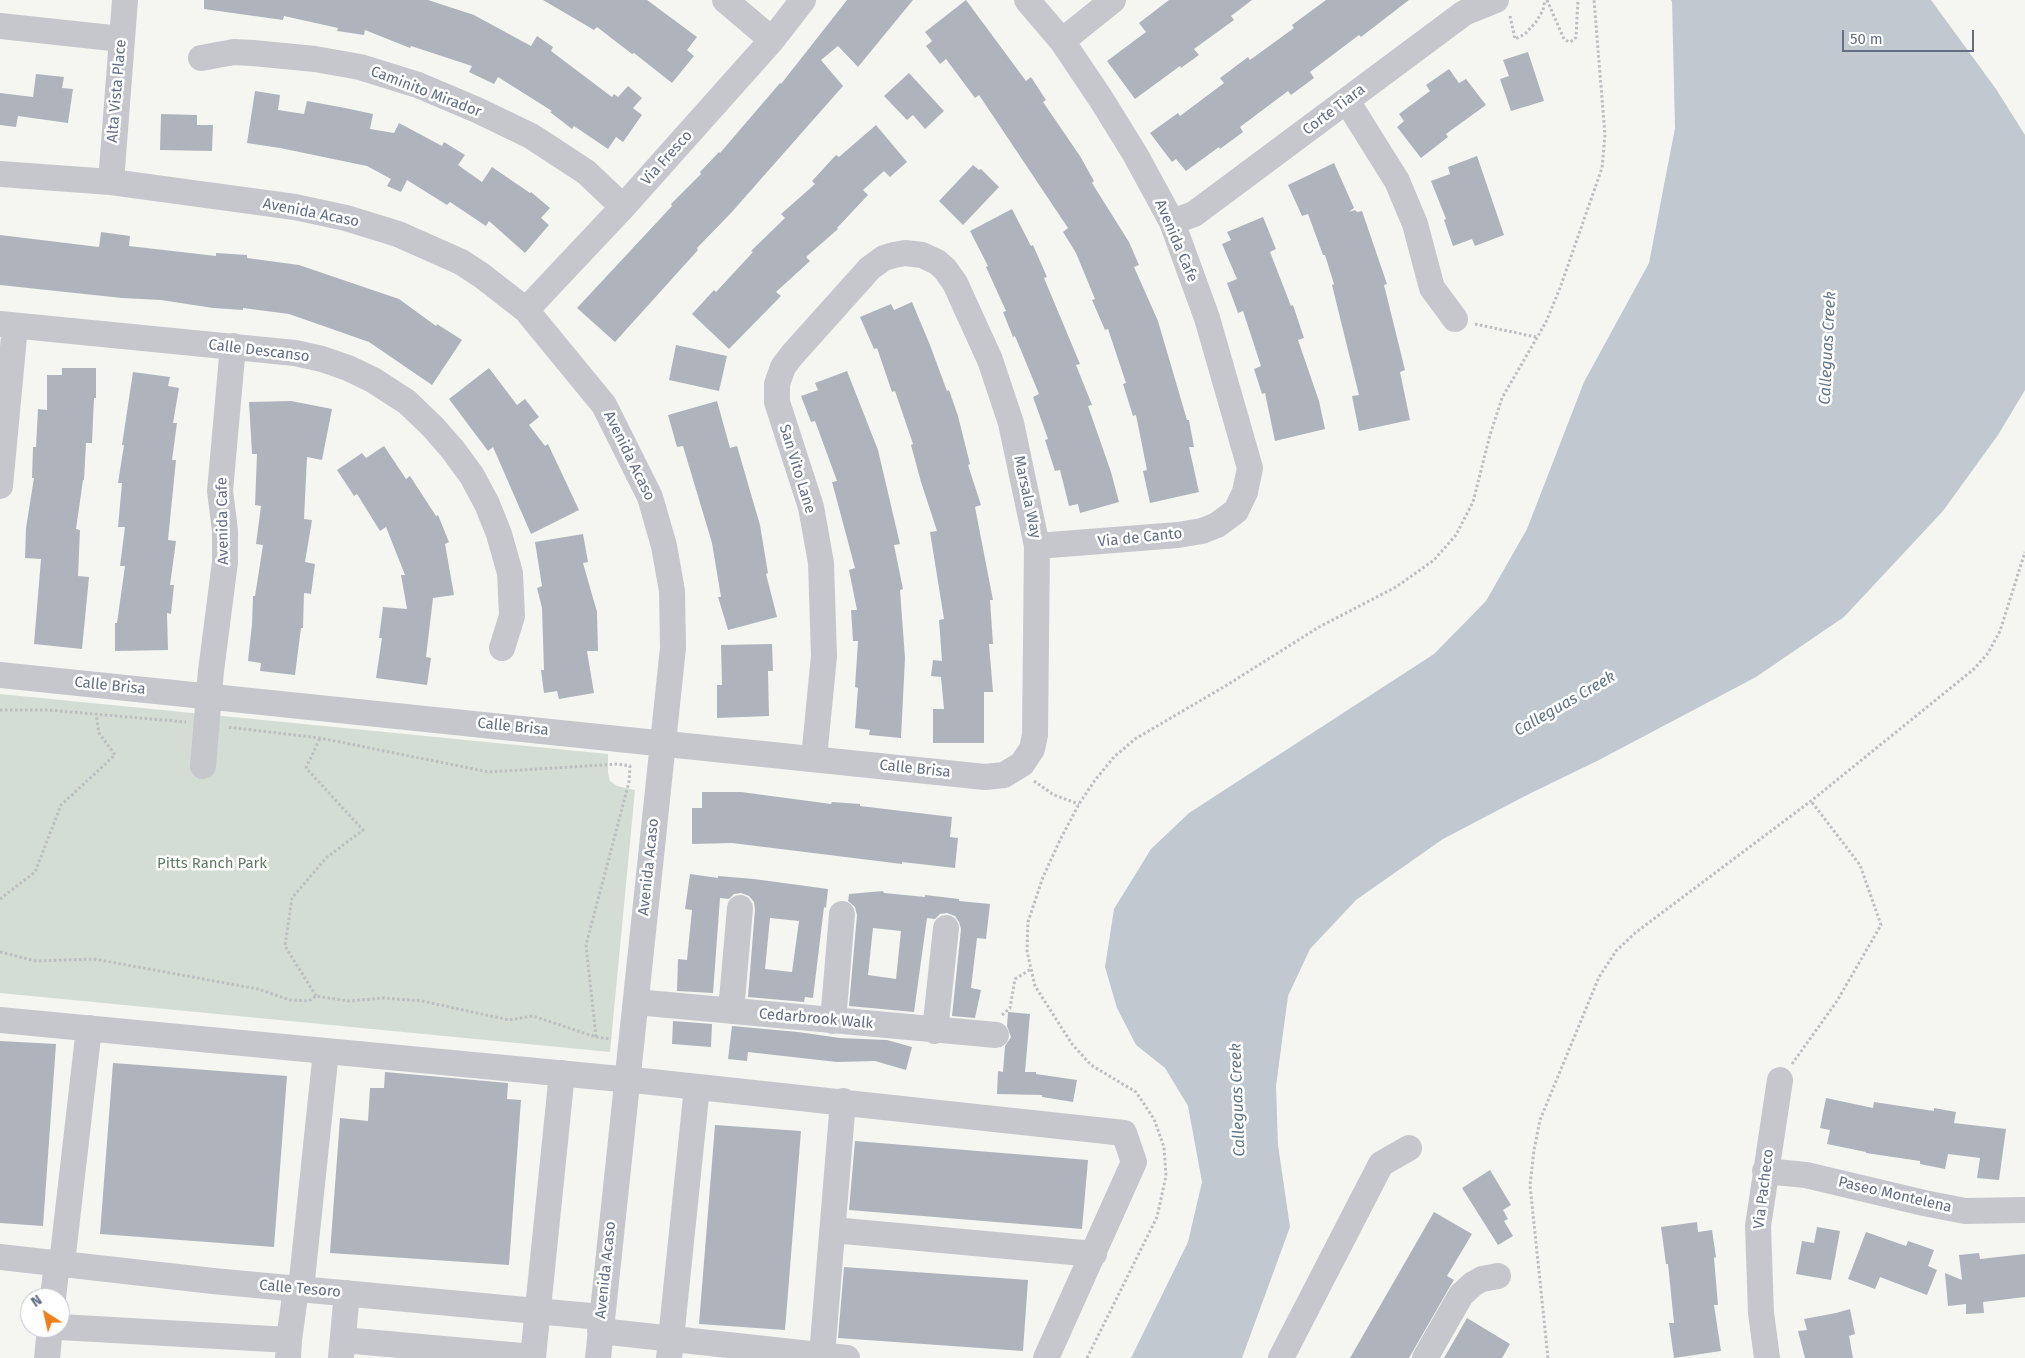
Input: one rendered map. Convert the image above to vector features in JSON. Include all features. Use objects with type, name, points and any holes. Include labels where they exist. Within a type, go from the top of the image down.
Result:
[{"type":"street","name":"Alta Vista Place","points":[[111,182],[125,0]]},
{"type":"street","points":[[725,0],[772,40]]},
{"type":"street","name":"Via Fresco","points":[[526,310],[623,208],[772,40],[803,0]]},
{"type":"street","name":"Avenida Cafe","points":[[1027,0],[1062,41],[1135,154],[1172,222],[1207,318],[1250,468],[1245,492],[1236,511]]},
{"type":"street","points":[[1062,41],[1113,0]]},
{"type":"street","name":"Corte Tiara","points":[[1172,222],[1194,214],[1464,13],[1502,4]]},
{"type":"street","points":[[0,26],[121,39]]},
{"type":"street","name":"Caminito Mirador","points":[[201,58],[234,52],[254,52],[314,59],[360,67],[418,85],[531,136],[586,172],[623,208]]},
{"type":"street","points":[[1347,100],[1397,181],[1415,224],[1432,288],[1455,319]]},
{"type":"street","name":"Avenida Acaso","points":[[0,174],[111,182],[295,206],[346,218],[398,234],[461,262],[481,274],[526,310],[604,405],[650,497],[664,546],[672,591],[673,648],[628,1079],[600,1324],[598,1358]]},
{"type":"street","name":"San Vito Lane","points":[[814,758],[824,656],[821,563],[811,507],[777,402],[777,384],[783,367],[792,355],[870,268],[884,258],[894,254],[922,255]]},
{"type":"street","name":"Marsala Way","points":[[922,255],[937,262],[945,269],[955,283],[990,360],[1010,423],[1038,546],[1034,736],[1032,749],[1022,764]]},
{"type":"street","points":[[0,486],[7,325]]},
{"type":"street","name":"Calle Descanso","points":[[7,325],[295,353],[322,359],[348,368],[373,380],[407,402],[433,426],[472,476],[487,504],[499,534],[510,573],[512,616],[502,648]]},
{"type":"street","name":"Avenida Cafe","points":[[203,766],[225,562],[225,531],[220,491],[233,346]]},
{"type":"street","name":"Via de Canto","points":[[1038,546],[1178,535],[1202,531],[1217,525],[1236,511]]},
{"type":"street","name":"Calle Brisa","points":[[0,675],[985,777],[1004,775],[1022,764]]},
{"type":"street","points":[[731,1011],[740,908]]},
{"type":"street","points":[[832,1021],[842,914]]},
{"type":"street","points":[[935,1031],[946,928]]},
{"type":"street","name":"Cedarbrook Walk","points":[[636,1002],[935,1031],[997,1035]]},
{"type":"street","points":[[0,1020],[628,1079],[1124,1133],[1134,1162],[1046,1358]]},
{"type":"street","points":[[55,1288],[60,1263],[89,1028]]},
{"type":"street","points":[[70,1328],[288,1349],[298,1289],[326,1051]]},
{"type":"street","points":[[347,1294],[342,1349],[533,1357],[536,1311],[562,1073]]},
{"type":"street","name":"Via Pacheco","points":[[1767,1358],[1761,1313],[1758,1226],[1780,1080]]},
{"type":"street","points":[[669,1348],[697,1086]]},
{"type":"street","points":[[834,1357],[833,1230],[843,1101]]},
{"type":"street","points":[[1281,1358],[1381,1164],[1408,1148]]},
{"type":"street","name":"Paseo Montelena","points":[[1765,1171],[1806,1175],[1924,1203],[1964,1210],[2025,1210]]},
{"type":"street","points":[[833,1230],[1094,1254]]},
{"type":"street","name":"Calle Tesoro","points":[[0,1257],[347,1294],[536,1311],[600,1324],[669,1348],[834,1357]]},
{"type":"street","points":[[1425,1358],[1461,1295],[1482,1279],[1498,1276]]},
{"type":"street","points":[[47,1358],[49,1338]]},
{"type":"path","points":[[1546,0],[1564,39],[1569,42],[1576,37],[1578,0]]},
{"type":"path","points":[[1502,4],[1516,39],[1525,34],[1536,22],[1544,10],[1546,0]]},
{"type":"path","points":[[1087,1358],[1157,1217],[1166,1176],[1164,1147],[1154,1119],[1136,1092],[1092,1065],[1072,1044],[1035,986],[1027,951],[1028,922],[1043,877],[1079,804],[1101,772],[1135,739],[1319,628],[1396,587],[1434,560],[1456,536],[1473,502],[1490,435],[1502,398],[1546,322],[1560,288],[1602,168],[1605,135],[1594,0]]},
{"type":"path","points":[[1455,319],[1536,337]]},
{"type":"path","points":[[1548,1358],[1530,1185],[1534,1150],[1540,1120],[1599,977],[1616,951],[1634,933],[1811,801],[1974,669],[1988,653],[2000,632],[2025,552]]},
{"type":"path","points":[[0,710],[48,710],[96,714],[207,724],[320,738],[489,772],[618,764],[630,766],[629,782],[586,945],[596,1036],[533,1016],[509,1020],[422,1001],[384,998],[348,1001],[316,996],[309,1001],[290,1000],[258,989],[94,958],[36,961],[0,952]]},
{"type":"path","points":[[0,899],[35,872],[61,805],[115,756],[98,733],[96,714]]},
{"type":"path","points":[[316,996],[285,946],[292,898],[326,858],[363,830],[306,768],[320,738]]},
{"type":"path","points":[[1022,764],[1034,781],[1054,795],[1079,804]]},
{"type":"path","points":[[1780,1080],[1837,1001],[1881,925],[1860,865],[1811,801]]},
{"type":"path","points":[[997,1035],[1010,1008],[1015,979],[1031,969]]},
{"type":"green space","name":"Pitts Ranch Park","points":[[0,694],[608,754],[610,781],[617,786],[635,790],[610,1052],[0,993]]},
{"type":"water","name":"Calleguas Creek","points":[[1671,0],[1931,0],[1996,89],[2025,135],[2025,390],[1998,435],[1943,511],[1844,617],[1756,677],[1599,760],[1443,839],[1356,900],[1310,949],[1288,996],[1276,1086],[1278,1145],[1290,1227],[1242,1358],[1131,1358],[1188,1242],[1202,1182],[1188,1106],[1165,1068],[1136,1045],[1117,1008],[1105,967],[1114,909],[1151,849],[1189,813],[1434,654],[1486,601],[1527,529],[1584,382],[1649,263],[1675,128]]},
{"type":"building","points":[[204,0],[428,0],[474,15],[531,46],[537,36],[553,47],[551,51],[612,97],[614,94],[618,97],[628,86],[642,98],[633,108],[642,115],[623,142],[616,137],[608,149],[574,126],[572,129],[550,112],[552,111],[498,77],[494,84],[469,72],[472,66],[411,46],[410,48],[365,30],[364,35],[337,31],[338,28],[284,16],[283,20],[204,9]]},
{"type":"building","points":[[543,0],[647,0],[697,37],[687,50],[694,56],[672,83],[597,27],[594,30]]},
{"type":"building","points":[[847,0],[913,0],[858,67],[838,46],[821,60],[843,86],[615,342],[577,308],[672,206],[671,204],[701,174],[700,172],[720,153],[781,84]]},
{"type":"building","points":[[966,0],[1026,81],[1031,77],[1046,100],[1043,102],[1080,156],[1094,181],[1092,183],[1129,242],[1139,265],[1134,267],[1158,321],[1187,420],[1189,420],[1194,447],[1189,447],[1199,492],[1150,503],[1143,471],[1147,470],[1136,415],[1133,416],[1123,384],[1126,383],[1108,329],[1105,330],[1092,300],[1095,299],[1076,253],[1063,232],[1068,228],[979,95],[975,98],[946,59],[940,64],[926,46],[932,41],[925,32]]},
{"type":"building","points":[[1169,0],[1252,0],[1231,16],[1234,20],[1194,49],[1199,55],[1181,68],[1180,66],[1135,99],[1107,61],[1146,32],[1139,23]]},
{"type":"building","points":[[1326,0],[1409,0],[1361,37],[1359,35],[1310,72],[1314,78],[1291,95],[1288,91],[1240,127],[1243,132],[1220,149],[1219,147],[1186,171],[1176,159],[1172,162],[1150,133],[1178,113],[1180,116],[1224,83],[1220,78],[1248,57],[1250,60],[1294,28],[1292,25]]},
{"type":"building","points":[[1528,52],[1544,101],[1511,111],[1500,79],[1509,76],[1503,60]]},
{"type":"building","points":[[1449,69],[1459,83],[1466,79],[1486,105],[1446,134],[1448,137],[1421,158],[1397,127],[1404,121],[1399,114],[1430,91],[1426,85]]},
{"type":"building","points":[[909,73],[944,111],[925,129],[913,115],[907,120],[884,96]]},
{"type":"building","points":[[36,74],[64,77],[62,88],[73,89],[68,123],[18,116],[16,127],[0,125],[0,93],[33,97]]},
{"type":"building","points":[[255,91],[280,95],[278,110],[304,114],[307,101],[345,108],[373,114],[370,129],[394,133],[399,123],[442,146],[444,142],[465,155],[458,165],[482,182],[492,167],[531,192],[550,208],[541,218],[549,225],[525,253],[489,221],[486,226],[450,202],[447,205],[407,180],[401,192],[387,186],[391,179],[367,166],[247,143]]},
{"type":"building","points":[[161,114],[197,115],[197,125],[213,125],[212,151],[160,150]]},
{"type":"building","points":[[876,125],[907,162],[890,177],[884,171],[863,190],[868,195],[838,229],[806,257],[810,261],[776,292],[781,296],[729,349],[692,314],[714,290],[716,292],[753,252],[751,251],[785,218],[781,214],[815,184],[812,181],[836,155],[839,157]]},
{"type":"building","points":[[1477,156],[1504,235],[1475,246],[1472,239],[1453,246],[1444,220],[1446,219],[1431,181],[1450,174],[1448,167]]},
{"type":"building","points":[[1334,163],[1354,208],[1349,212],[1355,210],[1357,212],[1362,211],[1387,284],[1384,285],[1405,370],[1400,372],[1410,420],[1359,431],[1352,396],[1359,395],[1332,285],[1334,284],[1325,255],[1323,255],[1308,214],[1302,216],[1288,185]]},
{"type":"building","points":[[973,165],[979,170],[981,169],[999,187],[963,225],[939,201]]},
{"type":"building","points":[[1012,209],[1031,246],[1033,245],[1047,277],[1044,278],[1080,364],[1076,365],[1092,405],[1088,406],[1111,472],[1119,502],[1080,513],[1078,504],[1069,506],[1060,470],[1055,471],[1045,440],[1048,439],[1033,397],[1039,394],[1003,312],[1006,311],[986,267],[988,266],[970,231]]},
{"type":"building","points":[[1263,217],[1276,249],[1270,252],[1291,306],[1293,305],[1304,338],[1298,340],[1319,401],[1325,429],[1275,441],[1265,393],[1262,394],[1254,369],[1261,366],[1243,311],[1238,313],[1227,283],[1237,279],[1222,244],[1231,240],[1227,232]]},
{"type":"building","points":[[101,232],[130,236],[129,246],[216,256],[216,253],[247,255],[247,258],[299,265],[399,299],[436,326],[437,324],[462,340],[432,385],[369,342],[289,314],[243,308],[243,310],[213,308],[161,300],[122,298],[0,285],[0,235],[99,247]]},
{"type":"building","points":[[912,302],[958,416],[970,464],[968,465],[981,505],[975,507],[993,600],[990,600],[993,644],[989,644],[993,692],[984,692],[984,743],[933,743],[933,709],[944,709],[941,677],[931,676],[933,660],[942,661],[939,620],[944,619],[930,532],[937,531],[921,482],[911,445],[913,444],[895,391],[892,392],[877,348],[874,349],[860,317],[891,304],[894,310]]},
{"type":"building","points":[[676,345],[727,356],[719,391],[669,380]]},
{"type":"building","points":[[62,368],[96,368],[96,398],[94,398],[92,443],[86,443],[84,480],[76,529],[80,530],[78,576],[89,577],[82,649],[34,644],[41,559],[25,558],[26,528],[34,478],[32,478],[33,447],[36,447],[38,409],[47,410],[47,375],[62,375]]},
{"type":"building","points":[[489,368],[517,405],[525,399],[539,417],[529,425],[545,446],[548,444],[579,510],[531,534],[493,447],[488,451],[449,399]]},
{"type":"building","points":[[847,371],[878,450],[900,544],[894,545],[903,589],[900,590],[905,658],[901,738],[869,735],[870,730],[855,728],[858,688],[855,687],[858,641],[853,641],[851,610],[857,610],[849,570],[855,568],[832,482],[837,481],[815,421],[811,422],[801,396],[818,390],[815,383]]},
{"type":"building","points":[[133,372],[170,377],[168,386],[179,388],[173,423],[177,423],[172,460],[176,460],[168,540],[176,541],[170,585],[174,585],[171,614],[167,613],[168,650],[115,651],[115,623],[117,623],[125,566],[120,566],[125,527],[118,527],[122,483],[118,483]]},
{"type":"building","points":[[291,401],[332,409],[322,460],[307,457],[304,519],[312,520],[305,562],[315,564],[311,594],[304,593],[303,628],[301,628],[295,675],[260,671],[261,663],[248,661],[253,596],[255,596],[263,545],[256,544],[261,506],[255,505],[257,454],[252,454],[249,402]]},
{"type":"building","points":[[717,401],[730,448],[737,446],[760,525],[768,573],[766,574],[777,617],[728,630],[718,597],[721,597],[712,543],[683,446],[677,447],[668,415]]},
{"type":"building","points":[[384,446],[406,479],[410,476],[436,516],[438,515],[449,542],[445,544],[454,595],[433,598],[426,657],[431,658],[427,685],[376,678],[382,638],[379,638],[383,607],[407,609],[401,575],[405,575],[386,527],[380,531],[357,494],[354,496],[337,470],[362,453],[366,458]]},
{"type":"building","points":[[583,534],[588,562],[583,563],[597,612],[598,651],[587,651],[594,693],[559,699],[557,691],[544,693],[541,670],[544,670],[542,608],[537,588],[542,586],[535,542]]},
{"type":"building","points":[[772,644],[773,671],[768,671],[769,716],[717,718],[717,685],[722,685],[721,645]]},
{"type":"building","points":[[702,792],[741,792],[831,804],[832,802],[860,804],[860,806],[952,817],[950,837],[958,838],[955,868],[902,862],[902,864],[732,843],[692,844],[692,808],[702,808]]},
{"type":"building","points":[[690,874],[718,878],[718,876],[754,879],[828,889],[826,908],[824,907],[813,998],[805,997],[804,1002],[748,997],[755,909],[754,902],[749,896],[741,893],[734,894],[729,899],[720,898],[713,993],[677,991],[678,959],[687,960],[692,910],[685,909]],"holes":[[[770,918],[799,921],[792,972],[765,969]]]},
{"type":"building","points":[[883,891],[884,893],[925,897],[925,895],[990,904],[986,939],[977,938],[971,988],[981,990],[975,1018],[952,1016],[961,929],[955,916],[947,913],[940,914],[935,919],[927,918],[914,1012],[849,1006],[857,915],[855,907],[848,901],[849,894]],"holes":[[[873,928],[901,931],[896,979],[868,975]]]},
{"type":"building","points":[[1008,1012],[1030,1014],[1025,1072],[1036,1072],[1036,1074],[1077,1080],[1073,1102],[1042,1097],[1042,1095],[997,1094],[998,1071],[1003,1072],[1005,1046],[1011,1037],[1007,1026]]},
{"type":"building","points":[[673,1021],[712,1024],[711,1047],[672,1044]]},
{"type":"building","points":[[732,1026],[840,1038],[887,1040],[912,1047],[906,1070],[875,1061],[837,1062],[748,1052],[747,1061],[728,1059]]},
{"type":"building","points":[[0,1041],[56,1044],[43,1226],[0,1223]]},
{"type":"building","points":[[113,1063],[287,1076],[274,1247],[100,1234]]},
{"type":"building","points":[[385,1072],[508,1083],[507,1099],[521,1100],[509,1265],[330,1253],[340,1118],[368,1121],[370,1088],[384,1088]]},
{"type":"building","points":[[1826,1098],[1873,1108],[1874,1102],[1934,1111],[1934,1108],[1956,1112],[1954,1123],[2006,1129],[1999,1180],[1977,1178],[1980,1158],[1948,1154],[1945,1169],[1920,1164],[1920,1161],[1866,1153],[1827,1144],[1830,1130],[1820,1128]]},
{"type":"building","points":[[715,1125],[801,1131],[785,1330],[699,1324]]},
{"type":"building","points":[[855,1141],[1088,1160],[1082,1229],[849,1210]]},
{"type":"building","points":[[1490,1170],[1511,1205],[1503,1210],[1508,1219],[1504,1221],[1513,1236],[1498,1245],[1462,1188]]},
{"type":"building","points":[[1434,1212],[1472,1234],[1447,1276],[1454,1280],[1409,1358],[1350,1358]]},
{"type":"building","points":[[1697,1222],[1698,1232],[1712,1230],[1716,1257],[1714,1258],[1718,1305],[1714,1305],[1721,1351],[1674,1358],[1669,1323],[1674,1323],[1668,1264],[1666,1264],[1661,1227]]},
{"type":"building","points":[[1817,1227],[1840,1231],[1831,1280],[1796,1274],[1802,1241],[1814,1243]]},
{"type":"building","points":[[1866,1232],[1906,1246],[1908,1241],[1934,1250],[1928,1266],[1937,1270],[1927,1295],[1880,1277],[1875,1289],[1848,1279]]},
{"type":"building","points":[[1979,1253],[1980,1259],[2025,1254],[2025,1297],[1983,1302],[1984,1313],[1966,1314],[1966,1304],[1948,1306],[1945,1273],[1962,1280],[1959,1255]]},
{"type":"building","points":[[844,1267],[1028,1280],[1023,1351],[838,1338]]},
{"type":"building","points":[[1850,1309],[1855,1334],[1849,1336],[1853,1358],[1805,1358],[1798,1331],[1807,1330],[1804,1319]]},
{"type":"building","points":[[1467,1318],[1510,1344],[1502,1358],[1444,1358]]}]
